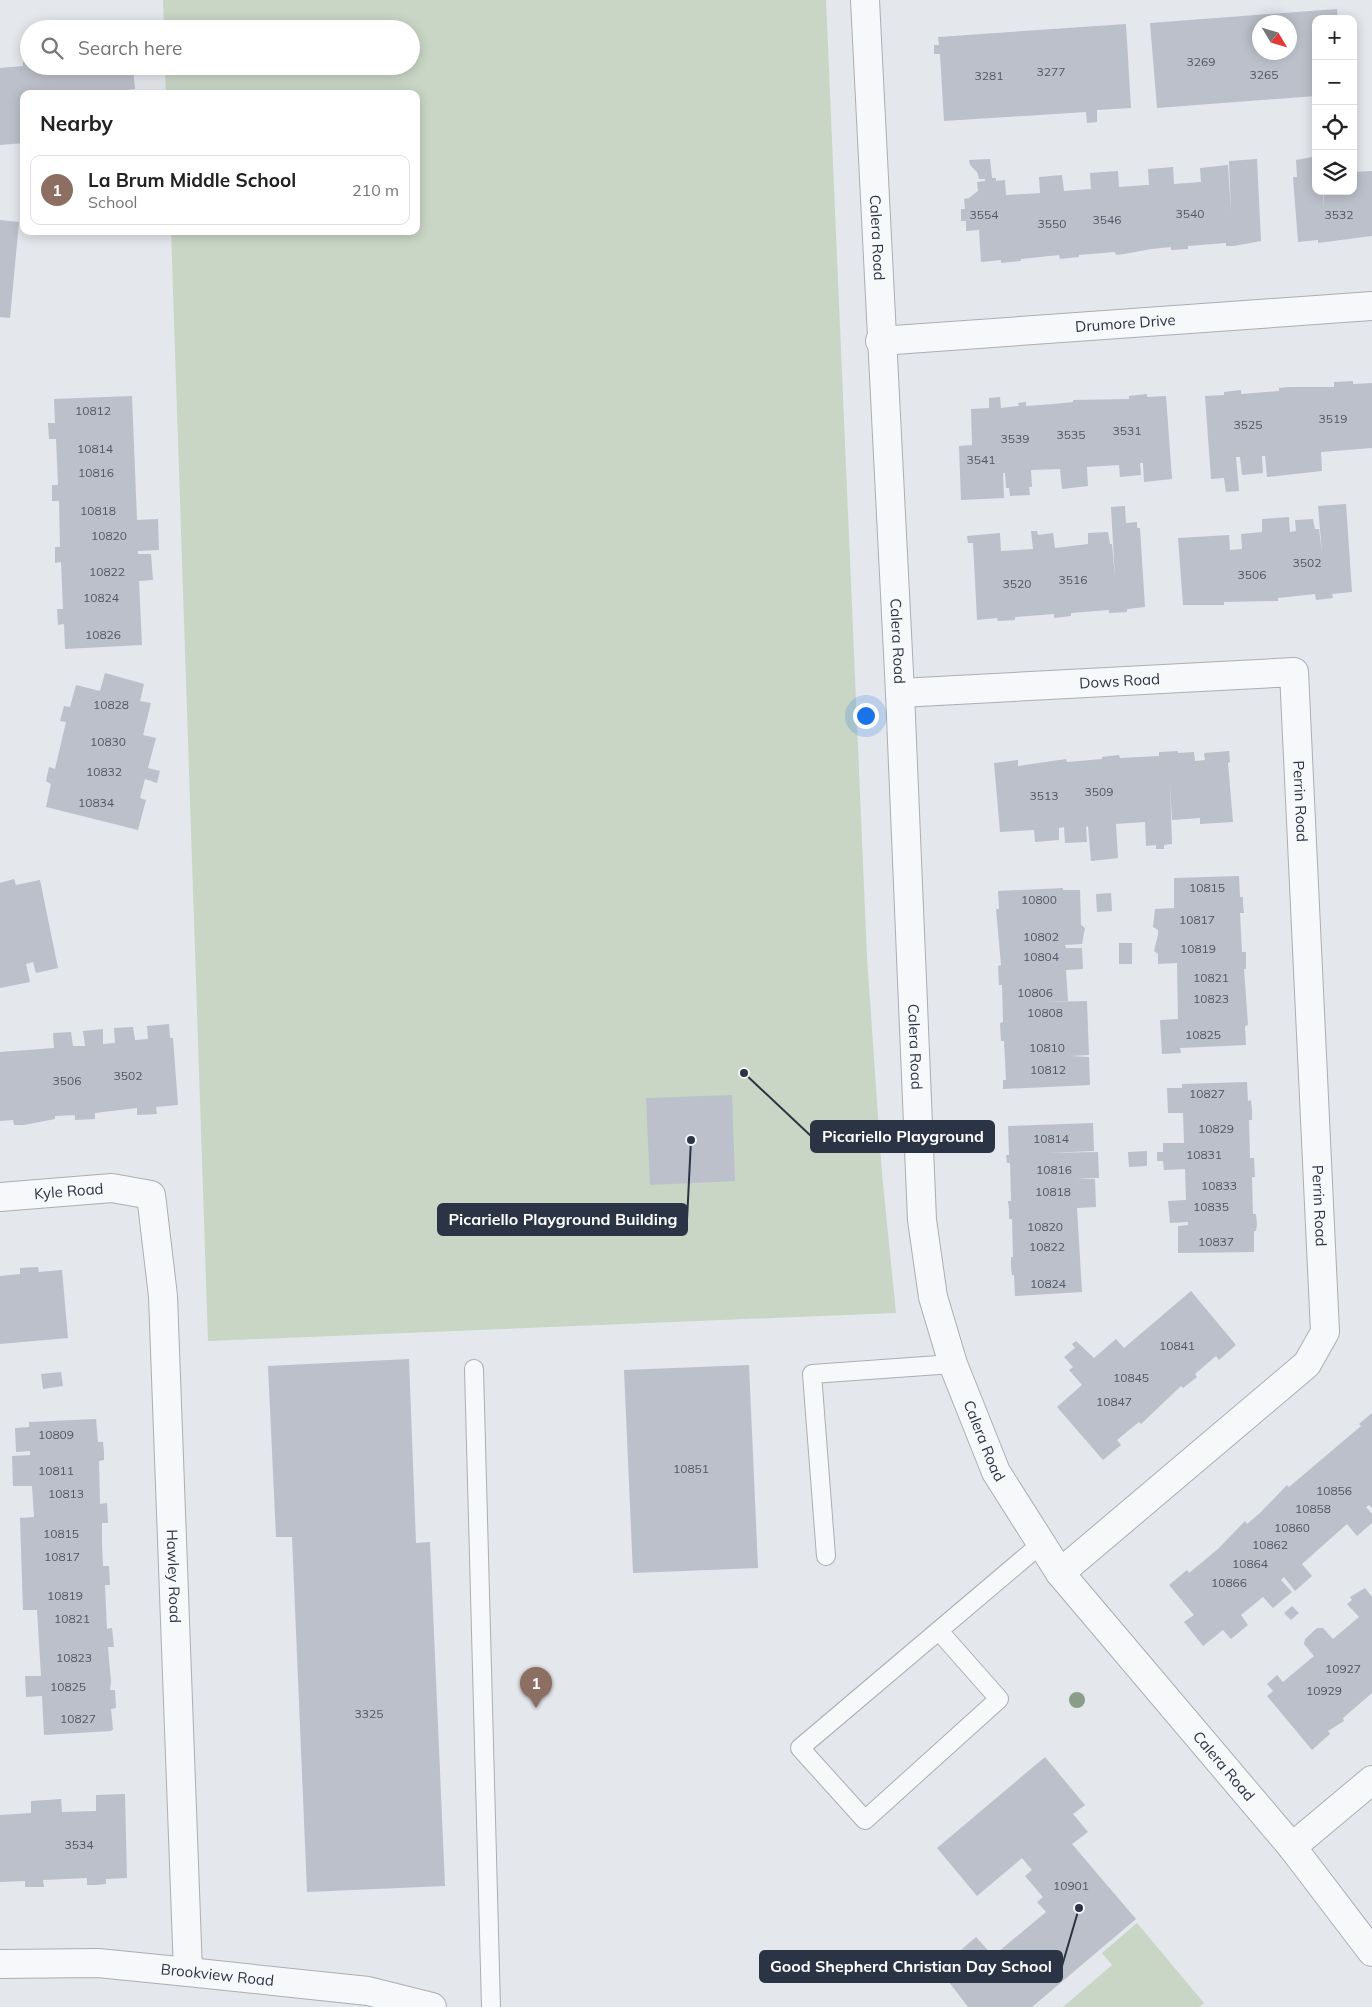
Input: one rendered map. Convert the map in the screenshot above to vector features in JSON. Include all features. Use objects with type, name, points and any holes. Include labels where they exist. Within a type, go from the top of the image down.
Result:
[{"type":"street","name":"Calera Road","points":[[865,0],[880,341],[900,693],[922,1220],[933,1297],[953,1364],[996,1472],[1060,1573],[1292,1847],[1372,1952]]},
{"type":"street","name":"Drumore Drive","points":[[880,341],[1372,306]]},
{"type":"street","name":"Dows Road","points":[[900,693],[1294,672],[1296,719]]},
{"type":"street","name":"Perrin Road","points":[[1060,1573],[1307,1364],[1325,1332],[1296,719]]},
{"type":"street","name":"Kyle Road","points":[[0,1197],[112,1188],[137,1192]]},
{"type":"street","name":"Hawley Road","points":[[137,1192],[151,1195],[162,1296],[188,1972]]},
{"type":"street","points":[[1292,1847],[1372,1780]]},
{"type":"street","name":"Brookview Road","points":[[0,1964],[98,1963],[368,1991],[432,2007]]},
{"type":"lane","points":[[826,1556],[812,1374],[953,1364]]},
{"type":"lane","points":[[474,1369],[492,2007]]},
{"type":"lane","points":[[939,1631],[999,1699],[865,1820],[800,1748],[1041,1544]]},
{"type":"green space","points":[[163,0],[826,0],[867,957],[882,1174],[896,1313],[208,1341],[171,235],[420,235],[420,90],[166,90],[165,75],[420,75],[420,20],[164,20]]},
{"type":"green space","points":[[1137,1923],[1204,2003],[1199,2007],[1063,2007],[1112,1965],[1102,1953]]},
{"type":"building","points":[[1337,9],[1338,15],[1312,15],[1312,96],[1157,108],[1150,23],[1252,15],[1252,60],[1297,60],[1297,15],[1257,15]]},
{"type":"building","points":[[1126,24],[1131,108],[1097,110],[1097,122],[1087,123],[1086,112],[944,121],[940,54],[934,54],[934,45],[939,45],[938,37]]},
{"type":"building","points":[[20,66],[20,75],[134,75],[135,89],[20,90],[20,143],[0,145],[0,68]]},
{"type":"building","points":[[1312,157],[1312,195],[1323,195],[1324,207],[1324,195],[1357,195],[1357,172],[1372,171],[1372,236],[1318,243],[1318,240],[1298,242],[1293,177],[1297,177],[1296,160]]},
{"type":"building","points":[[990,159],[992,178],[996,178],[996,181],[1005,180],[1006,195],[1040,193],[1039,177],[1062,175],[1064,191],[1091,189],[1090,173],[1118,171],[1119,187],[1149,185],[1148,169],[1173,167],[1174,184],[1201,182],[1200,168],[1228,165],[1231,213],[1229,161],[1257,159],[1261,241],[1234,246],[1226,246],[1226,243],[1188,246],[1188,249],[1171,250],[1171,247],[1116,255],[1115,252],[1079,255],[1079,257],[1060,259],[1059,255],[1001,263],[1001,260],[981,262],[979,230],[966,231],[966,221],[961,221],[961,209],[965,209],[964,199],[969,198],[978,191],[977,182],[985,181],[985,179],[979,179],[969,160]]},
{"type":"building","points":[[0,220],[19,222],[10,318],[0,317]]},
{"type":"building","points":[[1353,381],[1353,384],[1372,383],[1372,448],[1321,452],[1322,471],[1267,477],[1265,456],[1262,456],[1263,473],[1242,475],[1240,457],[1236,457],[1239,491],[1226,492],[1224,478],[1211,479],[1205,396],[1224,395],[1224,392],[1241,390],[1241,394],[1279,391],[1279,388],[1289,387],[1334,387],[1334,382]]},
{"type":"building","points":[[1147,394],[1147,397],[1166,396],[1172,479],[1144,482],[1143,463],[1140,463],[1141,475],[1120,477],[1119,465],[1087,467],[1088,486],[1062,489],[1060,469],[1031,470],[1032,487],[1029,487],[1030,495],[1010,496],[1009,488],[1006,488],[1005,473],[1003,473],[1004,498],[961,500],[959,446],[972,445],[971,409],[989,408],[989,398],[1000,397],[1001,408],[1019,406],[1018,403],[1026,402],[1026,406],[1073,402],[1073,400],[1129,399],[1129,396]]},
{"type":"building","points":[[132,396],[137,520],[158,519],[159,550],[138,551],[138,554],[151,554],[153,580],[139,581],[142,645],[65,649],[64,624],[58,625],[57,609],[63,609],[61,562],[55,563],[55,547],[60,547],[59,501],[52,501],[52,485],[58,485],[56,439],[49,439],[48,423],[55,423],[54,399]]},
{"type":"building","points":[[1346,504],[1352,592],[1332,594],[1333,598],[1316,600],[1315,594],[1278,598],[1278,601],[1224,602],[1224,605],[1183,605],[1178,538],[1229,535],[1230,550],[1242,549],[1241,534],[1262,532],[1262,519],[1289,517],[1290,532],[1296,531],[1295,520],[1313,519],[1315,529],[1319,529],[1322,553],[1318,506]]},
{"type":"building","points":[[1125,506],[1126,523],[1137,522],[1137,528],[1140,528],[1145,607],[1127,609],[1127,612],[1109,613],[1109,610],[1071,613],[1071,616],[1054,618],[1054,614],[1015,617],[1015,620],[998,621],[997,618],[977,620],[973,543],[968,543],[967,536],[1000,533],[1001,551],[1033,549],[1031,531],[1037,531],[1038,535],[1053,533],[1055,548],[1088,544],[1088,533],[1108,532],[1110,544],[1112,544],[1115,578],[1111,507]]},
{"type":"building","points":[[105,673],[144,684],[140,701],[151,703],[143,735],[156,738],[148,768],[160,771],[157,783],[145,779],[140,798],[146,800],[138,830],[46,807],[51,784],[46,781],[49,767],[55,769],[66,722],[60,721],[64,706],[70,707],[76,685],[100,691]]},
{"type":"building","points":[[1178,751],[1178,753],[1194,752],[1195,761],[1205,760],[1204,753],[1229,751],[1230,762],[1228,763],[1233,822],[1200,824],[1200,818],[1172,820],[1170,784],[1172,844],[1164,845],[1164,849],[1156,849],[1156,845],[1146,846],[1145,822],[1116,824],[1118,858],[1091,861],[1088,826],[1086,827],[1087,842],[1065,843],[1064,827],[1059,828],[1059,840],[1035,842],[1034,830],[1000,832],[994,763],[1018,760],[1018,766],[1066,759],[1067,762],[1102,759],[1102,757],[1119,755],[1120,758],[1159,756],[1159,752]]},
{"type":"building","points":[[1239,876],[1240,897],[1243,897],[1244,913],[1240,913],[1242,952],[1246,952],[1246,969],[1244,969],[1248,1025],[1245,1026],[1246,1045],[1180,1048],[1181,1053],[1162,1054],[1160,1020],[1178,1019],[1177,963],[1158,964],[1158,954],[1154,951],[1158,935],[1158,930],[1153,927],[1155,909],[1174,908],[1174,878]]},
{"type":"building","points":[[14,879],[16,885],[40,880],[58,968],[36,973],[33,962],[26,964],[30,982],[0,988],[0,883]]},
{"type":"building","points":[[1063,888],[1063,890],[1080,890],[1081,925],[1085,928],[1082,944],[1065,945],[1066,948],[1082,948],[1083,969],[1066,970],[1068,1001],[1044,1002],[1087,1001],[1089,1055],[1070,1056],[1089,1057],[1090,1085],[1003,1089],[1003,1080],[1006,1080],[1004,1041],[1001,1041],[1000,1023],[1003,1022],[1002,985],[999,985],[998,966],[1001,965],[996,909],[999,909],[998,891]]},
{"type":"building","points":[[1111,893],[1112,911],[1097,912],[1096,894]]},
{"type":"building","points":[[1119,943],[1132,943],[1132,964],[1119,964]]},
{"type":"building","points":[[169,1024],[170,1038],[173,1038],[178,1105],[156,1107],[157,1114],[137,1115],[137,1108],[95,1113],[95,1119],[75,1120],[75,1115],[55,1116],[55,1119],[24,1125],[14,1125],[13,1120],[0,1121],[0,1052],[54,1048],[53,1033],[71,1032],[73,1046],[85,1046],[83,1031],[103,1029],[103,1044],[115,1043],[114,1028],[133,1027],[135,1040],[148,1039],[147,1026]]},
{"type":"building","points":[[1247,1082],[1248,1101],[1251,1100],[1252,1110],[1252,1120],[1249,1120],[1250,1158],[1254,1158],[1255,1177],[1252,1177],[1253,1214],[1256,1214],[1257,1224],[1256,1231],[1254,1231],[1254,1252],[1178,1253],[1178,1226],[1188,1225],[1188,1222],[1170,1223],[1168,1201],[1186,1200],[1185,1169],[1164,1170],[1163,1161],[1157,1161],[1157,1152],[1163,1152],[1163,1143],[1184,1143],[1183,1113],[1168,1113],[1167,1088],[1182,1088],[1182,1084]]},
{"type":"building","points":[[732,1095],[735,1181],[650,1185],[646,1098]]},
{"type":"building","points":[[1093,1123],[1094,1151],[1045,1153],[1098,1152],[1099,1178],[1076,1178],[1095,1179],[1096,1207],[1077,1208],[1082,1292],[1015,1296],[1014,1275],[1012,1275],[1011,1267],[1011,1257],[1013,1257],[1012,1219],[1009,1219],[1008,1201],[1011,1201],[1010,1163],[1007,1163],[1006,1155],[1009,1155],[1008,1126]]},
{"type":"building","points":[[1147,1151],[1147,1166],[1129,1167],[1128,1152]]},
{"type":"building","points":[[38,1267],[39,1272],[62,1270],[68,1338],[0,1344],[0,1276],[20,1274],[20,1268]]},
{"type":"building","points":[[1191,1291],[1236,1345],[1219,1360],[1216,1356],[1195,1374],[1197,1377],[1183,1388],[1181,1386],[1141,1424],[1139,1422],[1117,1440],[1121,1445],[1103,1460],[1057,1407],[1082,1385],[1069,1370],[1073,1367],[1064,1357],[1075,1348],[1072,1344],[1076,1341],[1094,1358],[1116,1339],[1124,1348]]},
{"type":"building","points":[[409,1359],[416,1543],[430,1542],[445,1886],[307,1892],[292,1537],[276,1537],[268,1366]]},
{"type":"building","points":[[749,1365],[758,1568],[633,1573],[624,1370]]},
{"type":"building","points":[[61,1372],[63,1386],[43,1389],[41,1374]]},
{"type":"building","points":[[1372,1413],[1372,1508],[1369,1505],[1366,1507],[1372,1514],[1372,1523],[1357,1536],[1347,1524],[1302,1564],[1312,1576],[1295,1591],[1284,1577],[1281,1580],[1292,1592],[1273,1608],[1263,1597],[1241,1615],[1248,1625],[1231,1639],[1223,1630],[1203,1646],[1184,1622],[1194,1615],[1169,1585],[1187,1570],[1189,1573],[1218,1549],[1245,1521],[1247,1524],[1260,1513],[1287,1485],[1289,1487],[1361,1426],[1359,1424]]},
{"type":"building","points":[[96,1419],[98,1442],[103,1442],[104,1452],[104,1460],[99,1461],[100,1504],[107,1503],[108,1523],[102,1523],[102,1544],[103,1566],[109,1566],[110,1585],[105,1585],[107,1629],[112,1628],[114,1647],[108,1647],[110,1690],[115,1690],[116,1708],[111,1709],[113,1729],[111,1731],[44,1735],[42,1696],[26,1697],[25,1676],[41,1676],[37,1610],[23,1610],[20,1518],[34,1517],[32,1486],[13,1486],[12,1456],[30,1455],[30,1451],[16,1452],[15,1428],[29,1427],[29,1422]]},
{"type":"building","points":[[1365,1588],[1372,1597],[1372,1693],[1343,1718],[1344,1721],[1328,1731],[1330,1734],[1312,1750],[1267,1696],[1273,1691],[1267,1684],[1277,1675],[1283,1682],[1314,1656],[1304,1644],[1305,1639],[1317,1628],[1323,1628],[1333,1639],[1359,1617],[1347,1604],[1352,1600],[1350,1597]]},
{"type":"building","points":[[1292,1606],[1299,1613],[1291,1620],[1284,1613]]},
{"type":"building","points":[[1045,1757],[1085,1805],[1073,1814],[1088,1832],[1072,1844],[1136,1919],[1032,2007],[968,2007],[939,1969],[976,1937],[993,1956],[1046,1912],[1037,1902],[1043,1897],[1025,1876],[1032,1870],[1022,1858],[977,1896],[937,1848]]},
{"type":"building","points":[[125,1794],[127,1878],[106,1879],[106,1884],[96,1885],[87,1885],[87,1878],[43,1880],[44,1887],[25,1887],[25,1881],[0,1882],[0,1815],[31,1813],[31,1801],[61,1799],[62,1812],[96,1811],[96,1795]]},
{"type":"place","name":"Picariello Playground","points":[[744,1073]]},
{"type":"place","name":"Picariello Playground Building","points":[[691,1140]]},
{"type":"place","name":"La Brum Middle School","points":[[536,1708]]},
{"type":"place","name":"Good Shepherd Christian Day School","points":[[1079,1908]]}]
